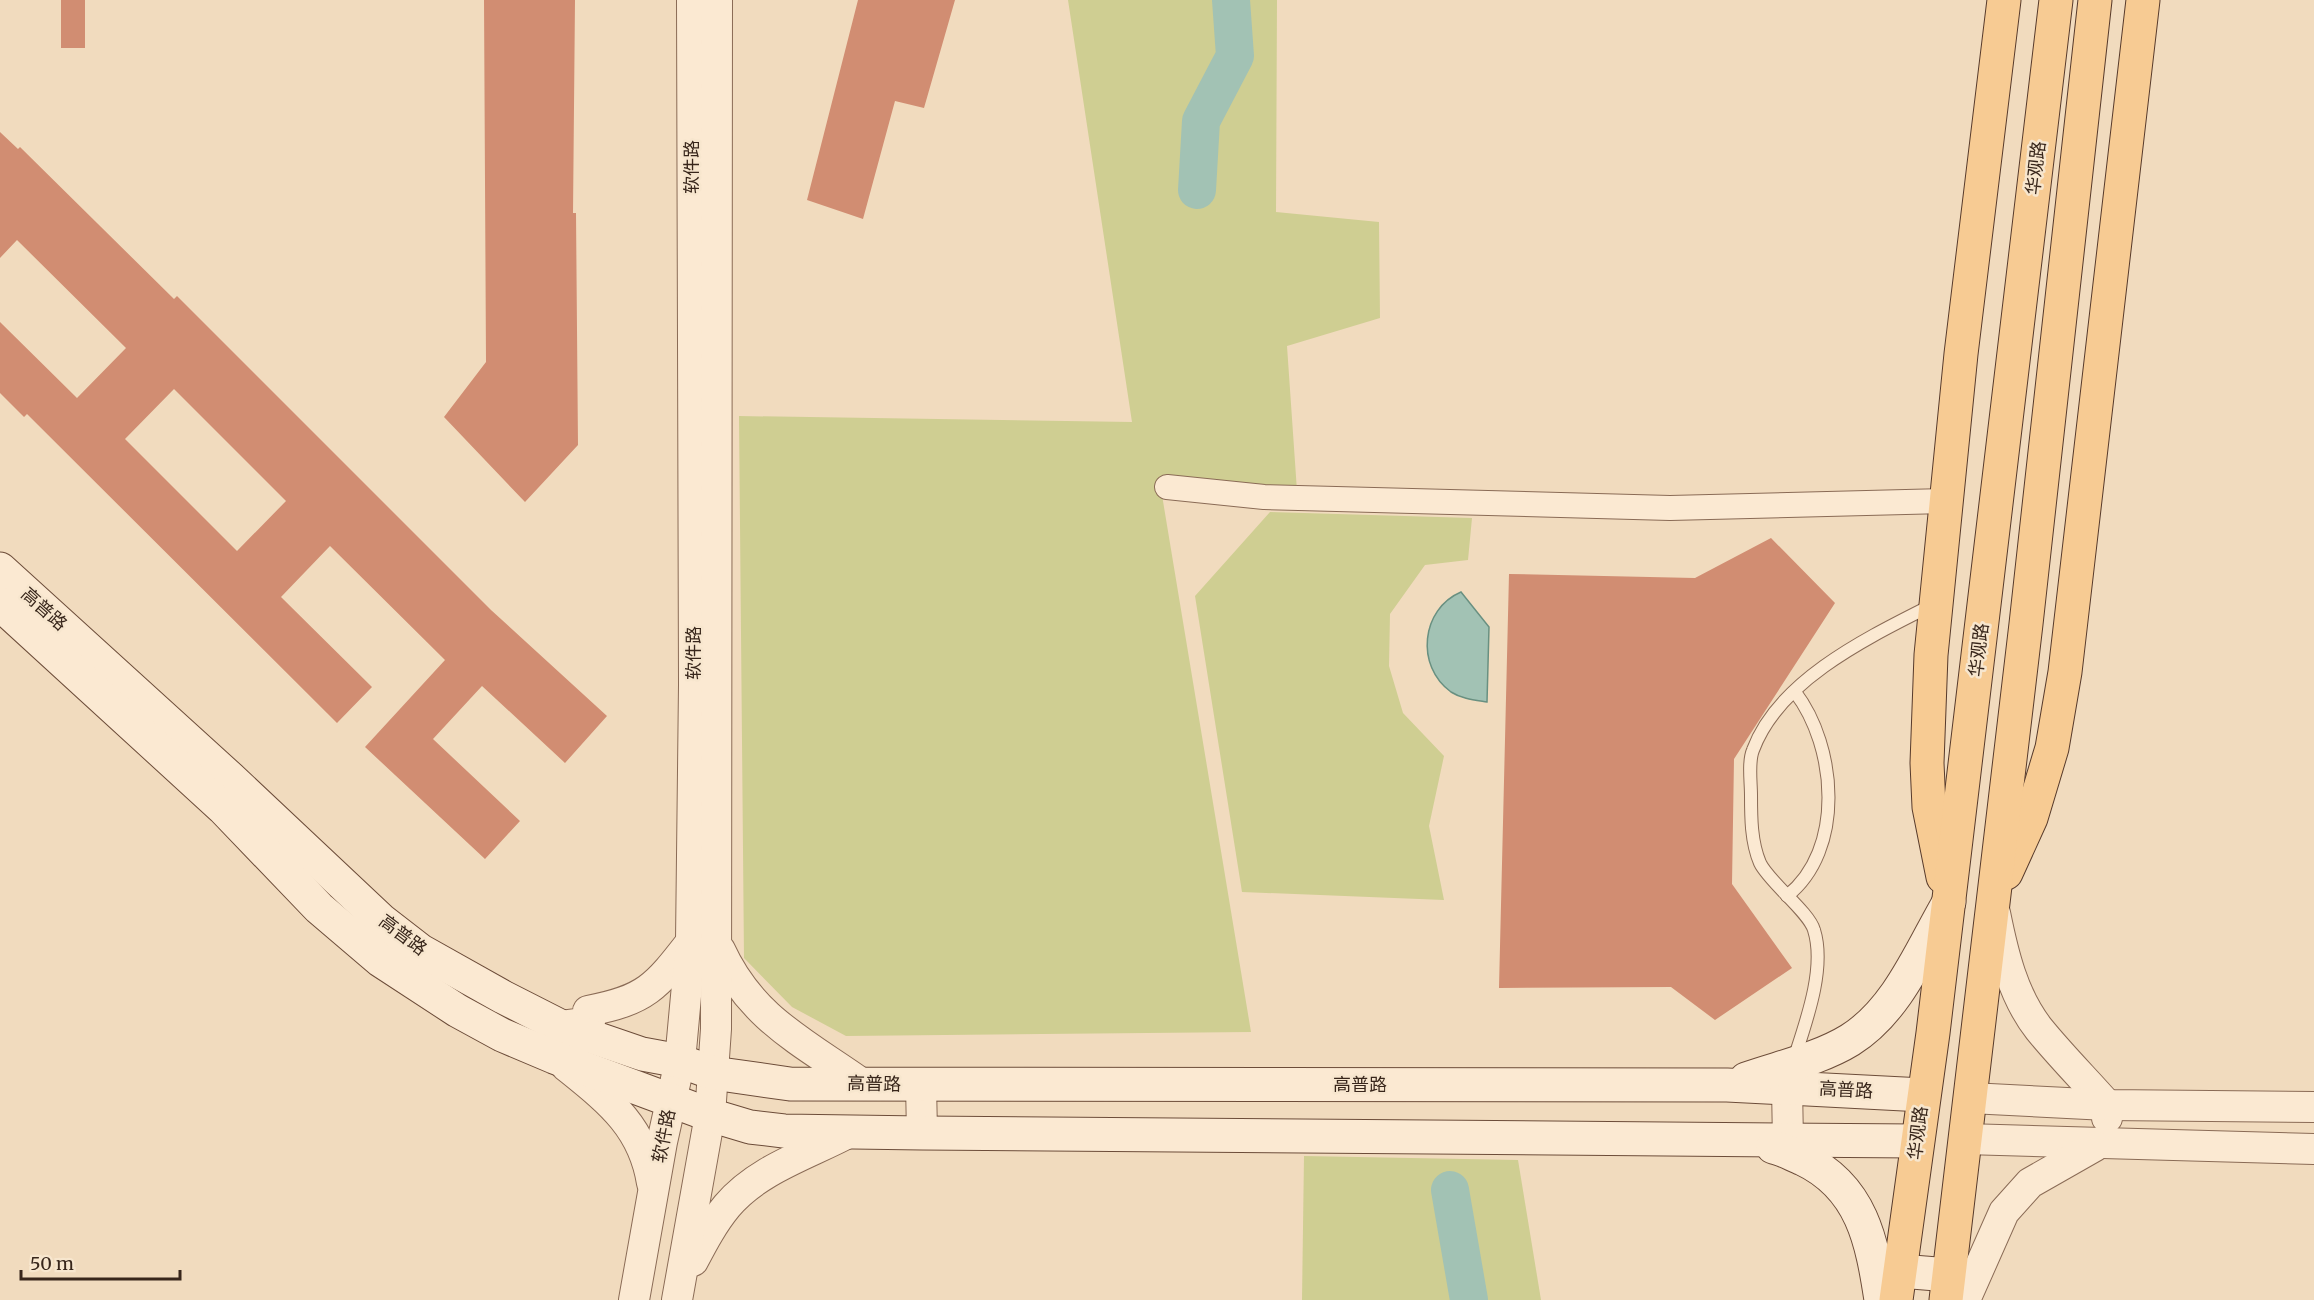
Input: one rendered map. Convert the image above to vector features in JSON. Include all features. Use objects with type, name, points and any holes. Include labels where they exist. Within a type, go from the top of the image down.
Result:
[{"type":"main road","points":[[1790,1075],[1849,1040],[1875,1021],[1902,986],[1949,902],[1932,826],[1927,763],[1935,604],[2004,0]]},
{"type":"main road","name":"华观路","points":[[1898,1285],[1949,902],[2056,0]]},
{"type":"main road","points":[[1898,1285],[1954,1292],[1965,1139],[2095,0]]},
{"type":"main road","points":[[1993,902],[2031,818],[2052,748],[2061,694],[2143,0]]},
{"type":"main road","name":"高普路","points":[[0,569],[230,778],[381,920],[421,951],[462,975],[557,1041],[671,1099],[710,1115],[750,1127],[784,1131],[922,1133],[1788,1142],[1917,1141]]},
{"type":"main road","name":"高普路","points":[[0,604],[223,808],[319,908],[355,939],[421,990],[502,1035],[642,1054],[680,1062],[713,1073],[790,1084],[1727,1085],[1790,1075],[1923,1095]]},
{"type":"main road","points":[[1739,1140],[1777,1147],[1813,1164],[1846,1191],[1867,1230],[1881,1300]]},
{"type":"street","name":"软件路","points":[[679,1292],[710,1115],[713,1073],[704,943],[694,697],[692,0]]},
{"type":"street","name":"软件路","points":[[634,1300],[671,1099],[704,943],[717,0]]},
{"type":"street","points":[[1167,487],[1264,497],[1670,508],[1945,501]]},
{"type":"street","points":[[1993,902],[2001,945],[2017,991],[2038,1028],[2107,1105]]},
{"type":"street","points":[[654,1189],[649,1165],[639,1141],[625,1119],[557,1041],[590,1022],[588,1011],[625,1002],[646,993],[704,943],[757,1007],[788,1033],[861,1083]]},
{"type":"street","points":[[1788,1142],[1790,1075]]},
{"type":"street","points":[[921,1084],[922,1133]]},
{"type":"street","points":[[1970,1098],[2107,1105],[2314,1107]]},
{"type":"street","points":[[2101,1145],[2107,1105]]},
{"type":"street","points":[[679,1292],[713,1224],[745,1188],[776,1169],[850,1132]]},
{"type":"street","points":[[1965,1139],[2101,1145],[2314,1149]]},
{"type":"street","points":[[1954,1292],[2004,1212],[2030,1183],[2101,1145]]},
{"type":"lane","points":[[1790,1075],[1808,1017],[1817,968],[1814,928],[1760,863],[1750,822],[1752,751],[1775,710],[1817,672],[1870,636],[1935,604]]},
{"type":"lane","points":[[1787,896],[1803,883],[1824,838],[1829,795],[1821,748],[1807,708],[1795,692]]},
{"type":"shaded area","points":[[1068,0],[1277,0],[1276,212],[1379,222],[1380,318],[1287,346],[1297,491],[1159,477],[1251,1032],[846,1036],[792,1007],[744,958],[739,416],[1132,422]]},
{"type":"shaded area","points":[[1270,512],[1472,518],[1468,560],[1425,565],[1390,614],[1389,666],[1403,713],[1444,756],[1429,826],[1444,900],[1242,892],[1195,596]]},
{"type":"shaded area","points":[[1461,592],[1489,627],[1487,702],[1464,698],[1451,692],[1439,681],[1428,653],[1431,624],[1438,611],[1448,600]]},
{"type":"shaded area","points":[[1304,1156],[1518,1160],[1541,1300],[1302,1300]]},
{"type":"building","points":[[61,0],[85,0],[85,48],[61,48]]},
{"type":"building","points":[[484,0],[575,0],[573,213],[576,213],[578,445],[525,502],[444,417],[486,362]]},
{"type":"building","points":[[858,0],[955,0],[924,108],[895,101],[863,219],[807,200]]},
{"type":"building","points":[[0,132],[18,149],[20,147],[174,299],[177,296],[491,610],[607,716],[565,763],[482,686],[433,739],[520,821],[485,859],[365,747],[445,660],[330,546],[281,597],[372,687],[337,723],[27,414],[24,417],[0,393],[0,322],[77,398],[126,348],[17,240],[0,258]],"holes":[[[174,389],[286,501],[237,551],[125,439]]]},
{"type":"building","points":[[1771,538],[1835,603],[1734,759],[1732,884],[1792,968],[1715,1020],[1671,987],[1499,988],[1509,574],[1695,578]]},
{"type":"waterway","points":[[1197,190],[1201,121],[1235,56],[1231,0]]},
{"type":"waterway","points":[[1450,1190],[1469,1300]]}]
